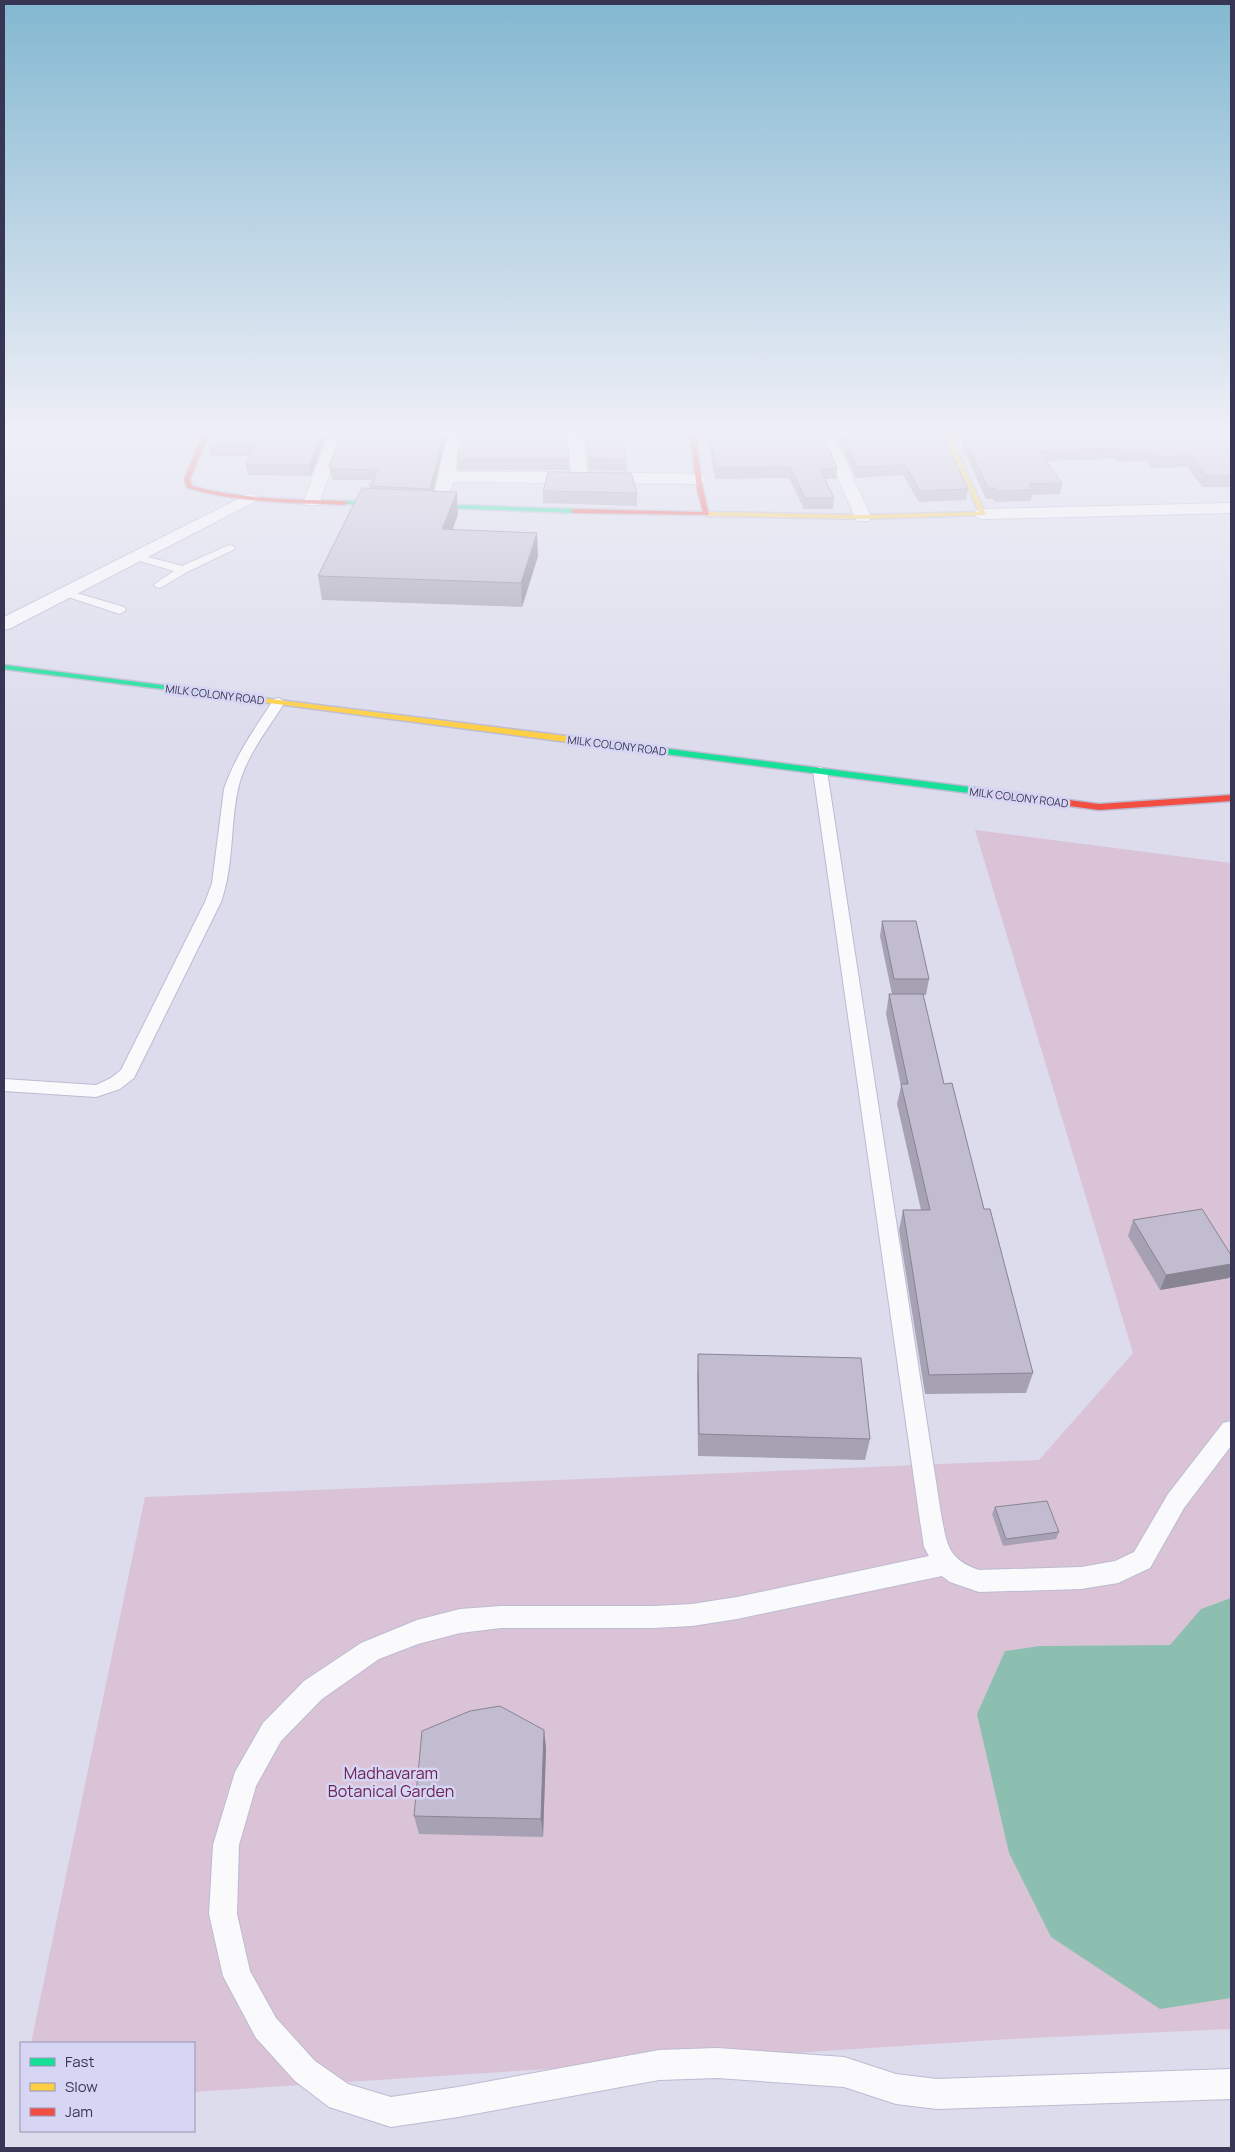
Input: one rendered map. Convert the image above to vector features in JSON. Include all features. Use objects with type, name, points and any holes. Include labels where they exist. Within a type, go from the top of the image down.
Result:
[{"type":"street","points":[[4,624],[188,530]]},
{"type":"street","name":"MILK COLONY ROAD","points":[[4,667],[1099,807],[1231,798]]},
{"type":"lane","points":[[160,585],[183,570],[229,548]]},
{"type":"lane","points":[[137,557],[183,570]]},
{"type":"lane","points":[[66,593],[120,610]]},
{"type":"lane","points":[[4,1085],[91,1091],[108,1088],[121,1081],[128,1074],[213,902],[220,883],[234,776],[279,702]]},
{"type":"lane","points":[[820,771],[930,1514],[936,1547],[945,1564],[958,1574],[979,1581],[1081,1578],[1118,1572],[1142,1560],[1176,1501],[1231,1429]]},
{"type":"lane","points":[[945,1564],[737,1608],[692,1615],[653,1617],[501,1617],[460,1620],[417,1632],[370,1652],[313,1690],[272,1732],[244,1781],[226,1846],[223,1914],[237,1976],[266,2028],[305,2071],[340,2096],[391,2112],[669,2064],[716,2063],[844,2072],[896,2089],[937,2094],[1231,2084]]},
{"type":"green space","name":"Madhavaram Botanical Garden","points":[[975,830],[1231,863],[1231,2029],[1010,2039],[195,2092],[195,2042],[31,2042],[145,1497],[1039,1460],[1133,1353]]},
{"type":"shaded area","points":[[1231,1598],[1231,1998],[1160,2009],[1051,1937],[1009,1853],[977,1714],[1005,1651],[1040,1646],[1170,1645],[1201,1609]]},
{"type":"building","points":[[341,530],[476,530],[537,533],[521,583],[318,576]]},
{"type":"building","points":[[882,921],[916,921],[929,979],[894,979]]},
{"type":"building","points":[[889,994],[923,994],[944,1084],[952,1083],[984,1209],[990,1209],[1033,1373],[929,1375],[903,1210],[930,1210],[901,1084],[908,1084]]},
{"type":"building","points":[[1202,1209],[1231,1255],[1231,1264],[1166,1275],[1133,1220]]},
{"type":"building","points":[[698,1354],[861,1358],[870,1439],[699,1434]]},
{"type":"building","points":[[1047,1501],[1059,1532],[1006,1539],[995,1507]]},
{"type":"building","points":[[500,1706],[544,1730],[541,1819],[414,1816],[422,1731],[470,1711]]},
{"type":"traffic: fast","points":[[4,667],[209,693]]},
{"type":"traffic: fast","points":[[606,744],[977,791]]},
{"type":"traffic: slow","points":[[209,693],[606,744]]},
{"type":"traffic: jam","points":[[977,791],[1099,807],[1231,798]]}]
